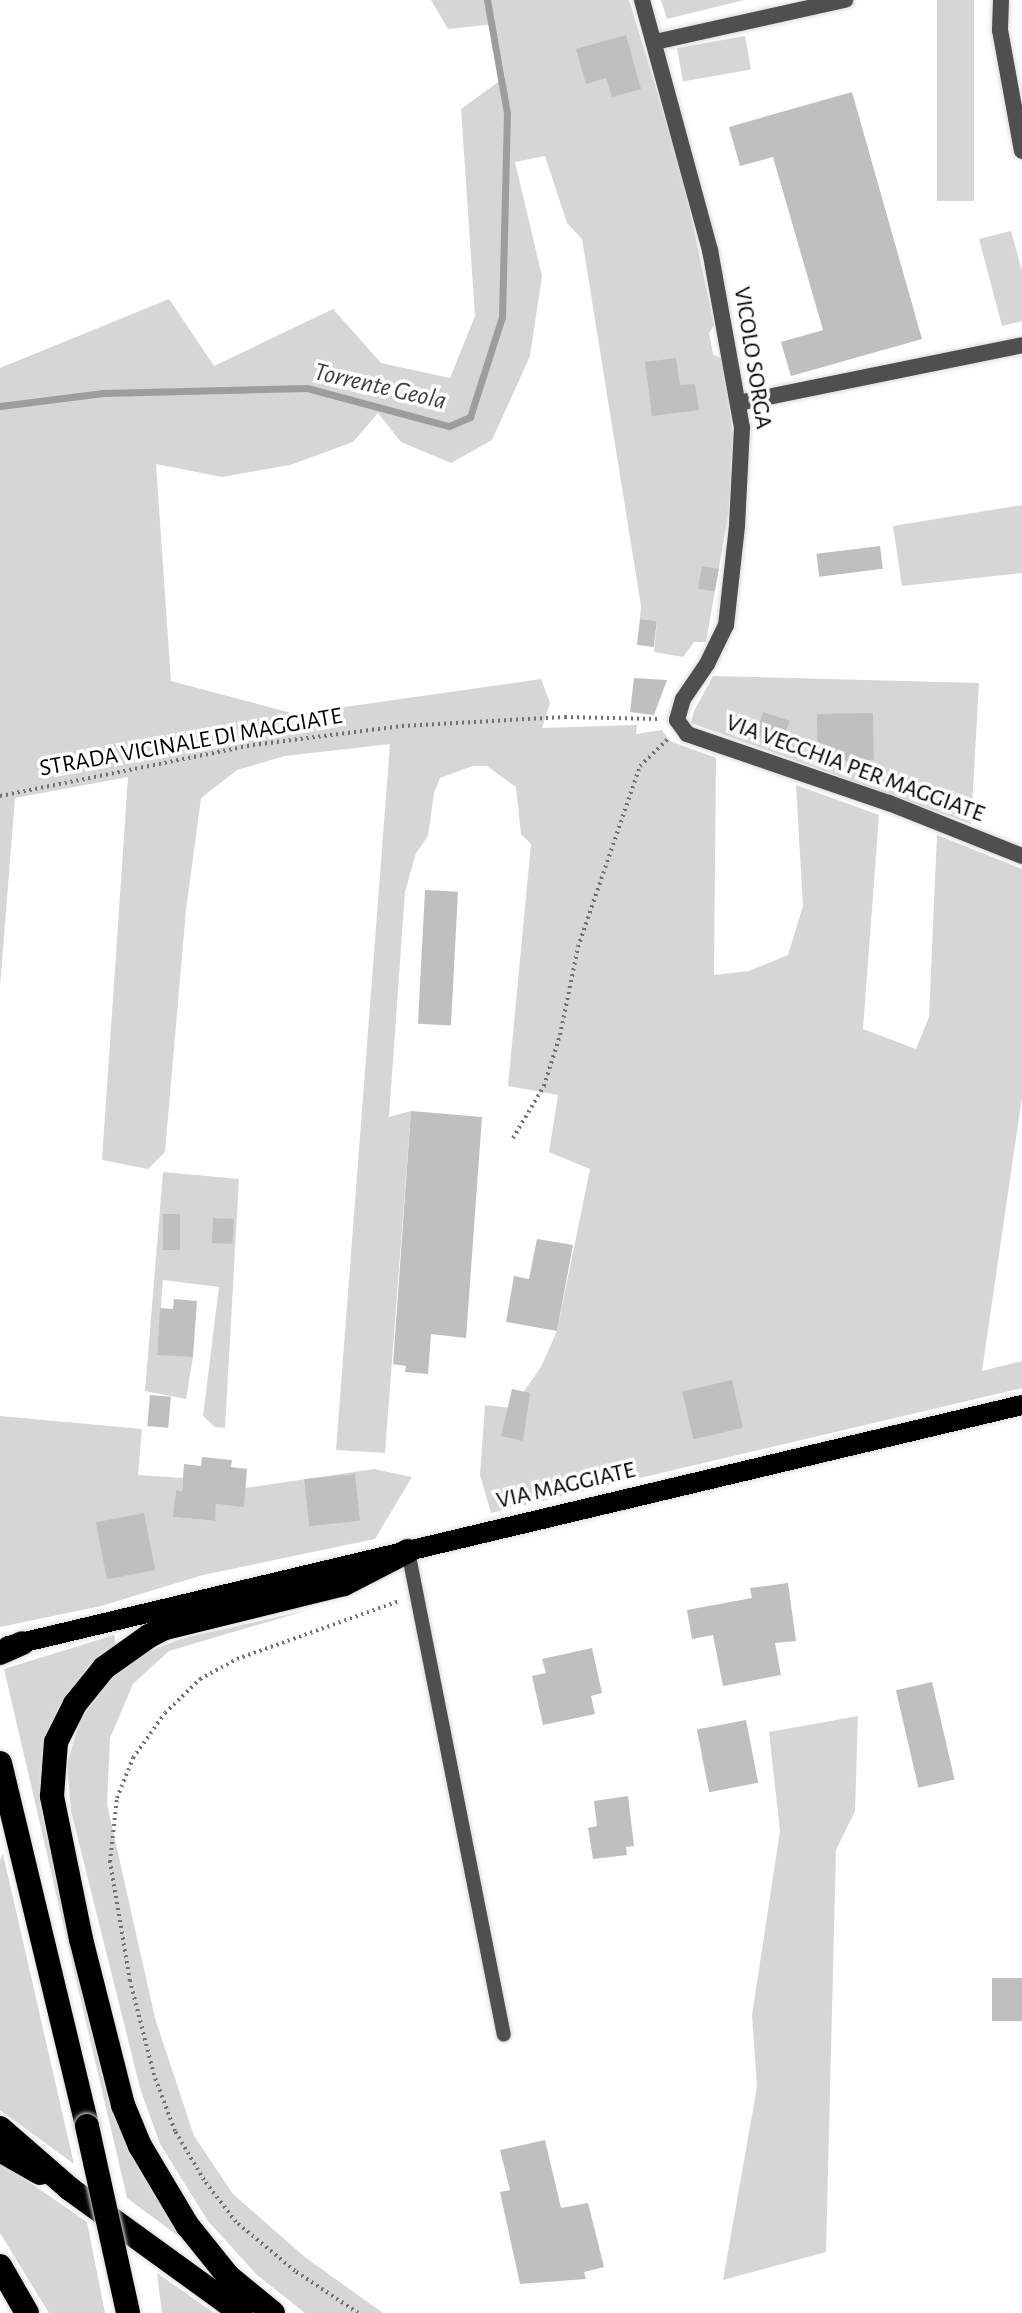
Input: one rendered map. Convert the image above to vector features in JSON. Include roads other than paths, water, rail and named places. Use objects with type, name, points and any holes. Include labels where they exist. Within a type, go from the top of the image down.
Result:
[{"type":"highway","points":[[273,2313],[228,2276],[187,2225],[140,2146],[123,2105],[81,1939],[52,1796],[56,1742],[75,1704],[104,1668],[149,1636],[165,1628],[344,1584],[408,1551]]},
{"type":"highway","points":[[0,1763],[87,2126],[128,2313]]},
{"type":"highway","points":[[0,2128],[70,2189],[241,2313]]},
{"type":"highway","points":[[0,2150],[70,2189]]},
{"type":"highway","points":[[0,2266],[27,2313]]},
{"type":"main road","name":"VIA MAGGIATE","points":[[7,1648],[1022,1405]]},
{"type":"street","name":"VICOLO SORGA","points":[[642,0],[710,250],[742,427],[737,526],[726,625],[707,664],[683,699],[679,723]]},
{"type":"street","points":[[655,42],[845,0]]},
{"type":"street","points":[[1001,0],[1000,30],[1022,151]]},
{"type":"street","points":[[738,403],[1022,345]]},
{"type":"street","name":"VIA VECCHIA PER MAGGIATE","points":[[679,723],[687,734],[889,803],[1022,856]]},
{"type":"lane","points":[[408,1551],[504,2035]]},
{"type":"waterway","name":"Torrente Geola","points":[[0,406],[103,393],[307,388],[449,426],[470,417],[502,317],[507,113],[487,0]]}]
